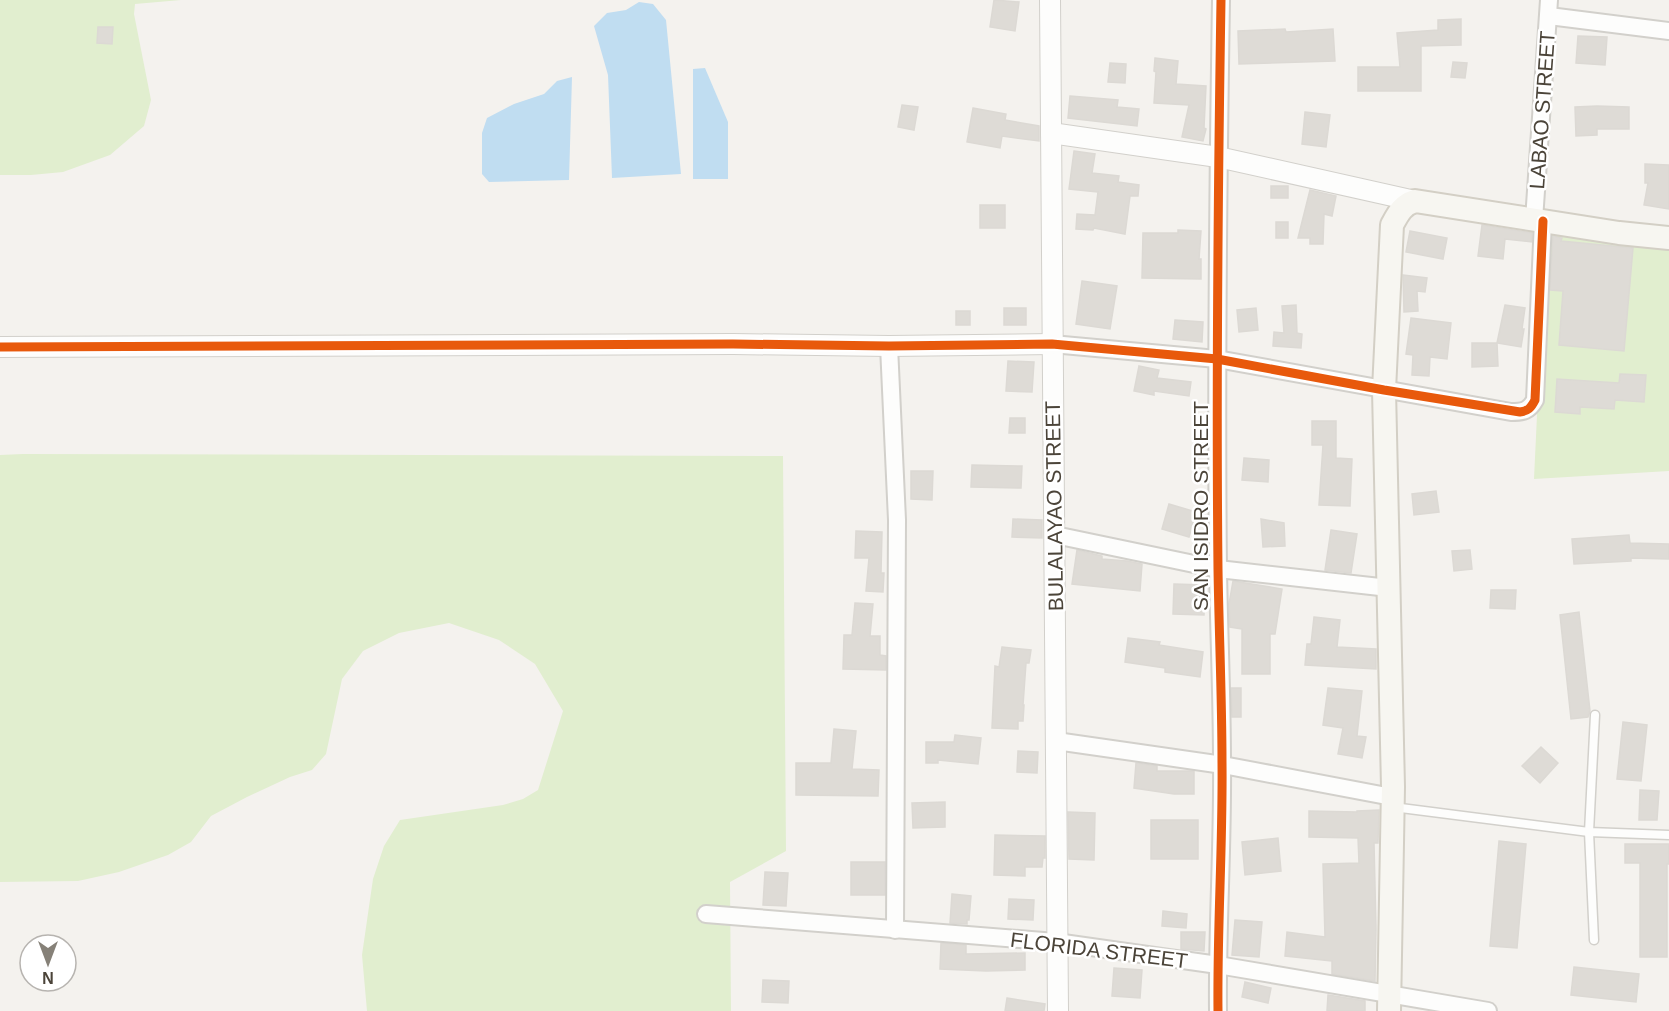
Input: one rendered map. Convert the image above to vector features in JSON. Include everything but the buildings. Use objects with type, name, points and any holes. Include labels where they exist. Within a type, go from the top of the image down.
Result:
[{"type":"main road","points":[[1389,1003],[1392,802],[1384,390],[1392,225],[1399,211],[1408,203],[1415,201],[1619,233],[1669,238]]},
{"type":"street","name":"BULALAYAO STREET","points":[[1050,0],[1058,1011]]},
{"type":"street","name":"SAN ISIDRO STREET","points":[[1218,1011],[1222,765],[1217,359],[1221,0]]},
{"type":"street","points":[[1549,8],[1669,31]]},
{"type":"street","name":"LABAO STREET","points":[[1384,390],[1511,412],[1526,411],[1531,408],[1535,400],[1539,220],[1549,8]]},
{"type":"street","points":[[1051,133],[1218,157],[1415,201]]},
{"type":"street","points":[[0,346],[1052,344],[1217,359],[1384,390]]},
{"type":"street","points":[[889,346],[897,520],[896,930]]},
{"type":"street","points":[[1055,535],[1218,569],[1389,588]]},
{"type":"street","points":[[1056,741],[1222,765],[1392,802]]},
{"type":"street","name":"FLORIDA STREET","points":[[706,914],[1056,942],[1218,965],[1389,1003],[1488,1011]]},
{"type":"lane","points":[[1594,940],[1589,832],[1595,715]]},
{"type":"lane","points":[[1392,802],[1589,832],[1669,835]]},
{"type":"green space","points":[[0,0],[181,0],[135,4],[134,14],[151,100],[144,126],[110,155],[63,172],[0,175]]},
{"type":"green space","points":[[1546,224],[1669,234],[1669,471],[1534,479]]},
{"type":"green space","points":[[0,455],[783,456],[786,851],[730,882],[731,1011],[367,1011],[362,955],[373,879],[384,846],[400,820],[503,805],[523,799],[538,790],[563,711],[535,664],[499,640],[449,623],[399,633],[363,651],[342,679],[326,754],[312,770],[290,777],[211,816],[191,842],[168,855],[119,872],[78,881],[0,882]]},
{"type":"water","points":[[639,2],[653,4],[666,20],[681,174],[612,178],[608,75],[594,26],[607,13],[626,10]]},
{"type":"water","points":[[705,68],[728,122],[728,179],[693,179],[693,69]]},
{"type":"water","points":[[572,77],[569,180],[489,182],[482,174],[482,133],[487,118],[514,104],[544,94],[557,81]]},
{"type":"cycle path","points":[[1218,1011],[1222,793],[1217,427],[1221,0]]},
{"type":"cycle path","points":[[0,347],[1052,344],[1217,359],[1520,412],[1529,409],[1535,400],[1543,221]]}]
